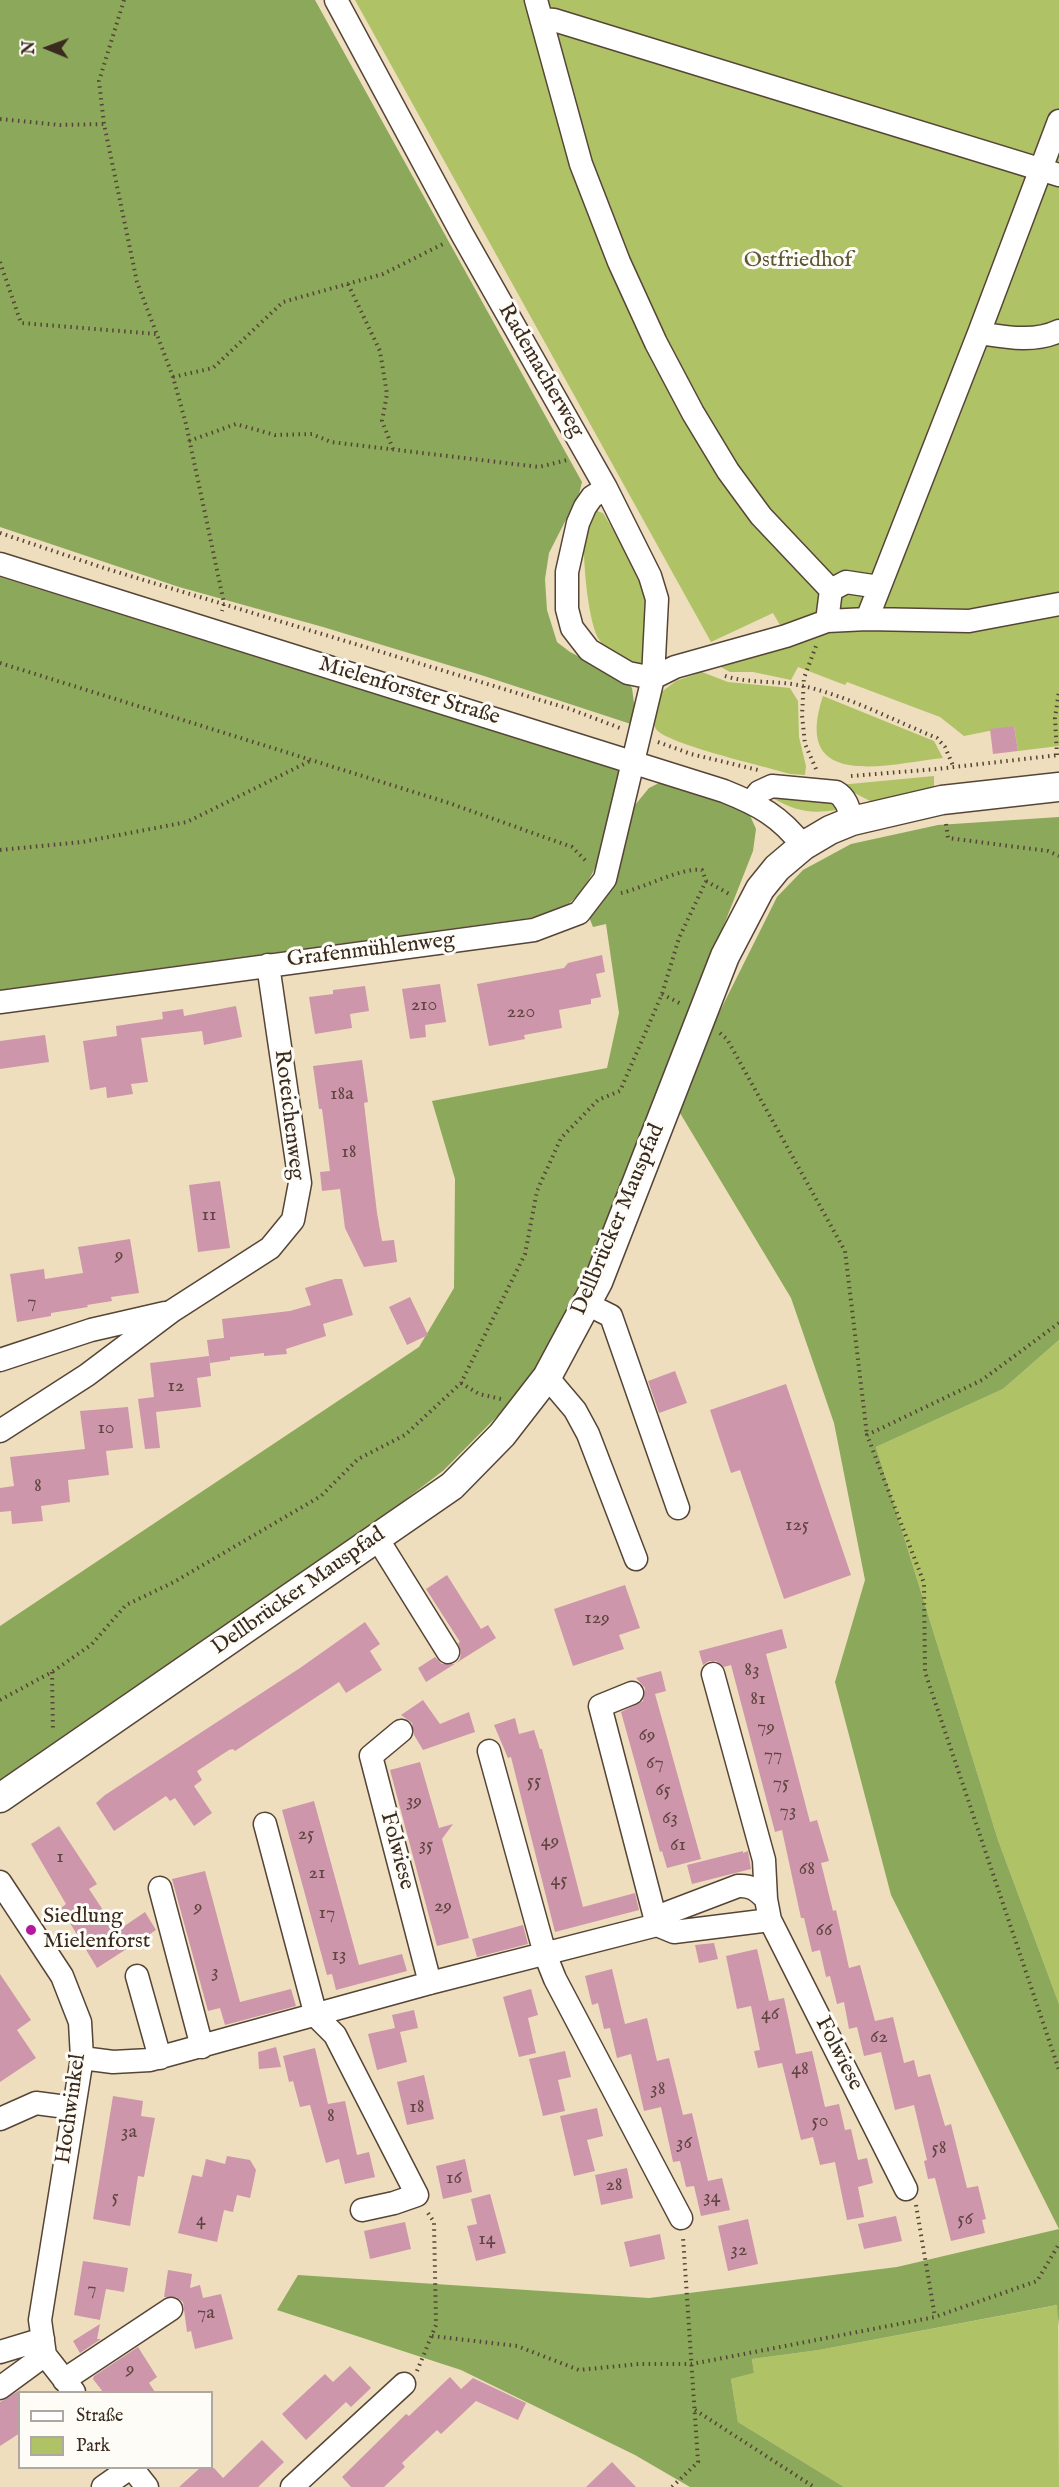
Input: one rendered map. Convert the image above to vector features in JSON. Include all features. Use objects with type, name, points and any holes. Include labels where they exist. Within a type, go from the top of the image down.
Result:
[{"type":"main road","name":"Dellbrücker Mauspfad","points":[[0,1798],[452,1486],[502,1435],[548,1377],[598,1282],[725,956],[760,889],[777,868],[802,846],[830,830],[852,822],[942,800],[1059,787]]},
{"type":"street","name":"Rademacherweg","points":[[336,0],[462,234],[606,488],[650,576],[657,599],[653,678],[633,763]]},
{"type":"street","points":[[538,10],[554,20],[1050,172]]},
{"type":"street","points":[[538,10],[581,164],[619,262],[656,343],[693,413],[728,471],[760,516],[831,591]]},
{"type":"street","points":[[867,618],[979,333],[1050,172],[1059,121]]},
{"type":"street","points":[[979,333],[1007,338],[1031,338],[1059,331]]},
{"type":"street","points":[[606,488],[592,497],[578,523],[567,572],[567,609],[572,628],[589,650],[628,673],[653,678],[675,667],[786,636],[826,621],[867,618],[969,621],[1059,604]]},
{"type":"street","name":"Mielenforster Straße","points":[[0,564],[751,802],[789,828],[802,846]]},
{"type":"street","points":[[826,621],[831,591],[846,582],[879,586]]},
{"type":"street","name":"Grafenmühlenweg","points":[[0,1002],[534,930],[579,913],[605,879],[633,763]]},
{"type":"street","points":[[751,802],[759,792],[772,786],[836,792],[847,804],[852,822]]},
{"type":"street","name":"Roteichenweg","points":[[0,1431],[87,1375],[172,1311],[270,1248],[293,1220],[300,1183],[268,965]]},
{"type":"street","points":[[587,1304],[611,1316],[678,1508]]},
{"type":"street","name":"Roteichenweg","points":[[0,1360],[91,1330],[172,1311]]},
{"type":"street","points":[[548,1377],[574,1409],[588,1434],[636,1559]]},
{"type":"street","points":[[378,1538],[448,1652]]},
{"type":"street","name":"Folwiese","points":[[713,1674],[764,1860],[768,1910],[906,2188]]},
{"type":"street","points":[[632,1693],[600,1706],[657,1925]]},
{"type":"street","name":"Folwiese","points":[[401,1731],[371,1756],[430,1983]]},
{"type":"street","points":[[489,1751],[545,1954],[555,1979],[681,2218]]},
{"type":"street","points":[[265,1824],[316,2016],[335,2035],[417,2194],[394,2203],[362,2210]]},
{"type":"street","name":"Hochwinkel","points":[[0,1882],[62,1976],[80,2022],[82,2058],[40,2320],[44,2347]]},
{"type":"street","points":[[82,2058],[113,2062],[160,2058],[202,2047],[430,1983],[657,1925],[667,1913],[738,1886],[747,1885],[756,1889],[768,1910],[675,1932],[657,1925]]},
{"type":"street","points":[[160,1888],[202,2047]]},
{"type":"street","points":[[137,1976],[160,2058]]},
{"type":"street","points":[[0,2119],[36,2103],[74,2108]]},
{"type":"street","points":[[44,2347],[69,2386],[171,2309]]},
{"type":"street","points":[[0,2352],[44,2347]]},
{"type":"street","points":[[0,2388],[44,2347]]},
{"type":"street","points":[[292,2487],[404,2384]]},
{"type":"street","points":[[103,2487],[130,2469]]},
{"type":"street","points":[[132,2469],[147,2487]]},
{"type":"path","points":[[124,0],[99,81],[104,124],[137,282],[173,377],[189,441],[224,603],[215,631]]},
{"type":"path","points":[[0,119],[60,126],[104,124]]},
{"type":"path","points":[[173,377],[213,368],[283,302],[383,274],[462,234]]},
{"type":"path","points":[[0,262],[21,323],[157,334]]},
{"type":"path","points":[[348,284],[380,351],[387,394],[382,421],[393,449]]},
{"type":"path","points":[[189,441],[236,424],[275,435],[312,434],[331,442],[539,467],[590,460]]},
{"type":"path","points":[[0,533],[104,568],[570,709],[692,754],[760,770]]},
{"type":"path","points":[[822,779],[805,744],[802,722],[804,678],[826,621]]},
{"type":"path","points":[[702,660],[724,676],[804,686],[938,738],[945,747],[954,768]]},
{"type":"path","points":[[0,663],[449,803],[572,847],[590,866],[592,895],[639,889],[692,868],[702,870],[706,880],[679,938],[662,994],[620,1091],[598,1100],[561,1138],[537,1191],[525,1254],[460,1383],[405,1435],[358,1459],[321,1496],[174,1582],[126,1605],[91,1645],[52,1672],[0,1700]]},
{"type":"path","points":[[840,777],[954,768],[1058,755],[1059,691]]},
{"type":"path","points":[[0,850],[82,842],[187,822],[310,760]]},
{"type":"path","points":[[948,838],[1048,850],[1059,856]]},
{"type":"path","points":[[719,1032],[727,1039],[845,1251],[867,1435],[924,1583],[925,1672],[1059,2070]]},
{"type":"path","points":[[867,1435],[982,1380],[1059,1323]]},
{"type":"path","points":[[460,1383],[479,1394],[526,1404]]},
{"type":"path","points":[[52,1672],[54,1762]]},
{"type":"path","points":[[906,2188],[916,2202],[935,2317]]},
{"type":"path","points":[[404,2384],[420,2368],[435,2325],[434,2222],[417,2194]]},
{"type":"path","points":[[672,2487],[698,2462],[681,2218]]},
{"type":"path","points":[[432,2336],[517,2346],[579,2370],[639,2364],[692,2364],[935,2317],[1036,2281],[1059,2244]]},
{"type":"path","points":[[695,2410],[814,2487]]},
{"type":"green space","points":[[0,0],[315,0],[582,482],[579,494],[549,553],[545,579],[547,610],[557,642],[570,652],[626,681],[632,688],[637,726],[323,627],[179,587],[0,527]]},
{"type":"green space","name":"Ostfriedhof","points":[[355,0],[1059,0],[1059,746],[1018,751],[1014,726],[964,736],[940,717],[847,682],[845,685],[798,667],[791,680],[753,672],[730,672],[717,665],[788,639],[773,613],[711,642]]},
{"type":"green space","points":[[597,511],[603,513],[633,563],[648,596],[647,668],[615,656],[600,641],[592,621],[584,562],[584,540],[588,524]]},
{"type":"green space","points":[[0,577],[616,769],[621,774],[618,790],[610,827],[597,864],[578,895],[566,906],[530,918],[0,990]]},
{"type":"green space","points":[[702,672],[728,682],[790,688],[798,701],[799,737],[806,766],[805,775],[790,774],[697,748],[664,735],[656,729],[654,716],[660,693],[676,681]]},
{"type":"green space","points":[[823,696],[934,741],[943,758],[872,766],[850,765],[832,759],[821,747],[817,726]]},
{"type":"green space","points":[[934,776],[934,789],[872,802],[839,785]]},
{"type":"green space","points":[[659,783],[748,811],[756,829],[753,851],[595,1253],[547,1351],[516,1397],[444,1470],[401,1503],[0,1780],[0,1626],[419,1347],[454,1288],[455,1179],[432,1101],[607,1068],[619,1013],[606,924],[593,927],[586,909],[635,805],[649,788]]},
{"type":"green space","points":[[772,794],[826,799],[833,803],[836,810],[818,812],[803,810],[772,798]]},
{"type":"green space","points":[[1059,817],[1059,1340],[1003,1389],[876,1447],[998,1840],[1059,2004],[1059,2229],[891,1895],[835,1682],[865,1580],[834,1423],[791,1298],[674,1103],[777,897],[803,870],[851,844],[938,825]]},
{"type":"green space","points":[[1059,1340],[1059,2004],[998,1840],[876,1447],[1003,1389]]},
{"type":"green space","points":[[1059,2229],[1059,2327],[1057,2305],[819,2350],[752,2359],[754,2373],[731,2379],[738,2422],[844,2487],[690,2487],[635,2455],[461,2370],[277,2310],[298,2275],[649,2298],[897,2267]]},
{"type":"green space","points":[[1058,2305],[1059,2487],[844,2487],[738,2422],[731,2379],[754,2373],[752,2359],[819,2350]]},
{"type":"building","points":[[1014,726],[1018,751],[993,754],[990,729]]},
{"type":"building","points":[[602,955],[605,972],[596,974],[601,997],[591,999],[591,1004],[559,1010],[562,1028],[524,1035],[525,1039],[489,1046],[477,984],[564,968],[568,963]]},
{"type":"building","points":[[440,984],[446,1022],[425,1025],[426,1037],[410,1039],[402,989]]},
{"type":"building","points":[[365,986],[369,1011],[350,1014],[352,1028],[315,1034],[309,997],[333,994],[333,990]]},
{"type":"building","points":[[236,1006],[242,1037],[204,1045],[202,1031],[141,1038],[148,1082],[131,1084],[133,1094],[107,1098],[106,1087],[90,1090],[83,1041],[117,1036],[116,1026],[163,1019],[162,1012],[183,1009],[184,1016]]},
{"type":"building","points":[[45,1035],[49,1062],[0,1069],[0,1041]]},
{"type":"building","points":[[362,1060],[368,1102],[364,1103],[377,1213],[382,1241],[394,1240],[397,1262],[364,1267],[345,1228],[340,1189],[322,1191],[320,1172],[330,1171],[322,1109],[319,1109],[313,1066]]},
{"type":"building","points":[[220,1181],[230,1248],[198,1252],[189,1185]]},
{"type":"building","points":[[130,1239],[139,1293],[111,1297],[112,1301],[17,1322],[10,1274],[44,1269],[45,1279],[83,1273],[78,1247]]},
{"type":"building","points":[[342,1279],[353,1315],[323,1324],[326,1336],[286,1349],[287,1354],[264,1356],[264,1353],[230,1357],[230,1360],[210,1363],[207,1340],[224,1338],[222,1319],[290,1311],[311,1305],[305,1288]]},
{"type":"building","points":[[410,1297],[428,1335],[407,1345],[389,1307]]},
{"type":"building","points":[[209,1356],[211,1376],[197,1378],[201,1407],[156,1412],[160,1448],[145,1449],[138,1399],[154,1397],[150,1363]]},
{"type":"building","points":[[675,1371],[687,1403],[659,1413],[648,1381]]},
{"type":"building","points":[[786,1384],[851,1575],[784,1599],[740,1470],[731,1473],[710,1410]]},
{"type":"building","points":[[128,1407],[133,1448],[106,1451],[109,1475],[68,1480],[70,1502],[41,1506],[43,1521],[12,1524],[11,1511],[0,1512],[0,1488],[14,1486],[10,1457],[85,1449],[80,1411]]},
{"type":"building","points":[[447,1575],[481,1629],[488,1625],[496,1638],[456,1663],[460,1659],[461,1652],[458,1643],[460,1642],[426,1589]]},
{"type":"building","points":[[625,1585],[640,1628],[619,1635],[624,1649],[573,1666],[554,1609]]},
{"type":"building","points":[[365,1622],[380,1644],[370,1651],[382,1670],[346,1693],[339,1682],[235,1751],[229,1750],[197,1771],[202,1780],[194,1786],[212,1813],[194,1826],[175,1798],[170,1801],[166,1796],[114,1831],[96,1803],[105,1795],[300,1668]]},
{"type":"building","points":[[782,1629],[787,1648],[766,1654],[810,1822],[817,1820],[829,1861],[821,1863],[833,1911],[836,1910],[849,1968],[860,1965],[875,2021],[893,2017],[904,2063],[914,2060],[918,2077],[930,2074],[945,2126],[951,2124],[967,2188],[978,2186],[986,2219],[982,2220],[985,2233],[951,2241],[935,2178],[928,2179],[924,2161],[927,2160],[914,2105],[895,2110],[881,2052],[864,2056],[857,2027],[849,2029],[844,2002],[837,2004],[830,1976],[826,1977],[820,1950],[812,1952],[804,1918],[801,1918],[782,1830],[775,1832],[731,1665],[724,1667],[716,1661],[709,1661],[703,1665],[699,1651]]},
{"type":"building","points":[[435,1657],[442,1664],[455,1664],[426,1682],[418,1668]]},
{"type":"building","points":[[661,1671],[666,1691],[655,1694],[701,1859],[667,1868],[662,1851],[660,1852],[621,1712],[643,1701],[645,1688],[636,1678]]},
{"type":"building","points":[[423,1700],[440,1724],[469,1712],[475,1732],[423,1750],[414,1735],[412,1723],[401,1715]]},
{"type":"building","points":[[515,1718],[519,1734],[534,1730],[540,1749],[542,1749],[583,1907],[635,1893],[639,1910],[555,1932],[511,1757],[508,1758],[494,1725]]},
{"type":"building","points":[[420,1762],[439,1828],[453,1824],[442,1839],[469,1938],[437,1946],[390,1770]]},
{"type":"building","points":[[314,1801],[359,1965],[402,1954],[407,1971],[336,1990],[332,1974],[327,1975],[282,1810]]},
{"type":"building","points":[[59,1826],[97,1884],[89,1889],[117,1931],[145,1912],[156,1930],[97,1968],[61,1908],[66,1904],[31,1844]]},
{"type":"building","points":[[743,1851],[743,1853],[748,1851],[751,1869],[692,1884],[687,1865]]},
{"type":"building","points":[[205,1871],[240,2002],[291,1989],[296,2006],[225,2025],[220,2008],[208,2011],[172,1879]]},
{"type":"building","points":[[523,1925],[528,1944],[477,1957],[472,1939]]},
{"type":"building","points":[[714,1943],[718,1959],[699,1963],[695,1945]]},
{"type":"building","points":[[757,1949],[769,2001],[784,1998],[796,2054],[812,2051],[825,2107],[839,2104],[845,2130],[851,2129],[858,2160],[867,2158],[873,2183],[858,2187],[864,2217],[847,2220],[835,2162],[820,2165],[813,2137],[801,2140],[782,2063],[758,2068],[754,2051],[760,2050],[751,2006],[737,2009],[726,1956]]},
{"type":"building","points":[[612,1969],[625,2024],[647,2018],[657,2061],[669,2058],[683,2115],[692,2113],[708,2181],[722,2178],[730,2210],[701,2216],[694,2186],[686,2187],[680,2161],[673,2162],[661,2107],[644,2111],[631,2054],[617,2058],[610,2028],[604,2029],[598,2003],[592,2005],[585,1976]]},
{"type":"building","points":[[0,1974],[31,2020],[17,2030],[36,2058],[0,2082]]},
{"type":"building","points":[[531,1989],[538,2015],[528,2018],[536,2053],[519,2057],[503,1997]]},
{"type":"building","points":[[414,2010],[418,2028],[400,2032],[407,2062],[377,2070],[368,2034],[395,2028],[392,2015]]},
{"type":"building","points":[[276,2047],[281,2067],[259,2069],[258,2052]]},
{"type":"building","points":[[315,2048],[328,2104],[345,2101],[357,2155],[369,2152],[375,2177],[345,2184],[339,2159],[326,2163],[310,2105],[300,2107],[293,2081],[289,2082],[283,2056]]},
{"type":"building","points":[[565,2051],[571,2077],[558,2080],[565,2111],[543,2116],[529,2059]]},
{"type":"building","points":[[424,2075],[434,2119],[407,2125],[397,2082]]},
{"type":"building","points":[[113,2096],[143,2101],[141,2116],[155,2118],[144,2177],[138,2176],[130,2226],[93,2219]]},
{"type":"building","points":[[597,2108],[603,2136],[587,2140],[595,2171],[574,2176],[560,2116]]},
{"type":"building","points":[[227,2156],[250,2160],[256,2170],[250,2198],[237,2195],[233,2212],[224,2210],[217,2242],[178,2233],[192,2175],[202,2177],[206,2159],[225,2164]]},
{"type":"building","points":[[465,2159],[472,2192],[443,2199],[436,2166]]},
{"type":"building","points":[[627,2168],[633,2198],[601,2205],[595,2175]]},
{"type":"building","points":[[490,2194],[506,2253],[476,2261],[467,2226],[477,2224],[471,2199]]},
{"type":"building","points":[[896,2216],[902,2241],[864,2249],[858,2224]]},
{"type":"building","points":[[748,2219],[758,2264],[728,2271],[718,2226]]},
{"type":"building","points":[[405,2222],[411,2249],[370,2259],[364,2231]]},
{"type":"building","points":[[660,2234],[665,2259],[630,2267],[624,2242]]},
{"type":"building","points":[[83,2261],[128,2268],[124,2292],[106,2289],[100,2320],[74,2315]]},
{"type":"building","points":[[168,2270],[192,2274],[190,2288],[200,2285],[203,2298],[221,2294],[233,2339],[195,2349],[191,2331],[187,2332],[183,2302],[176,2297],[164,2297]]},
{"type":"building","points":[[100,2324],[97,2339],[101,2339],[80,2353],[73,2341]]},
{"type":"building","points":[[138,2347],[157,2377],[149,2383],[154,2391],[102,2391],[93,2379],[94,2376]]},
{"type":"building","points":[[350,2366],[371,2388],[351,2407],[346,2402],[306,2440],[282,2414],[325,2374],[333,2382]]},
{"type":"building","points":[[450,2377],[461,2389],[473,2378],[526,2403],[518,2420],[476,2401],[441,2434],[437,2430],[402,2463],[405,2467],[384,2487],[351,2487],[342,2477],[406,2414],[409,2416]]},
{"type":"building","points":[[18,2391],[18,2434],[0,2446],[0,2402]]},
{"type":"building","points":[[262,2440],[284,2462],[258,2487],[179,2487],[199,2469],[214,2468],[223,2478]]},
{"type":"building","points":[[612,2462],[636,2487],[586,2487]]},
{"type":"place","name":"Siedlung Mielenforst","points":[[31,1930]]}]
